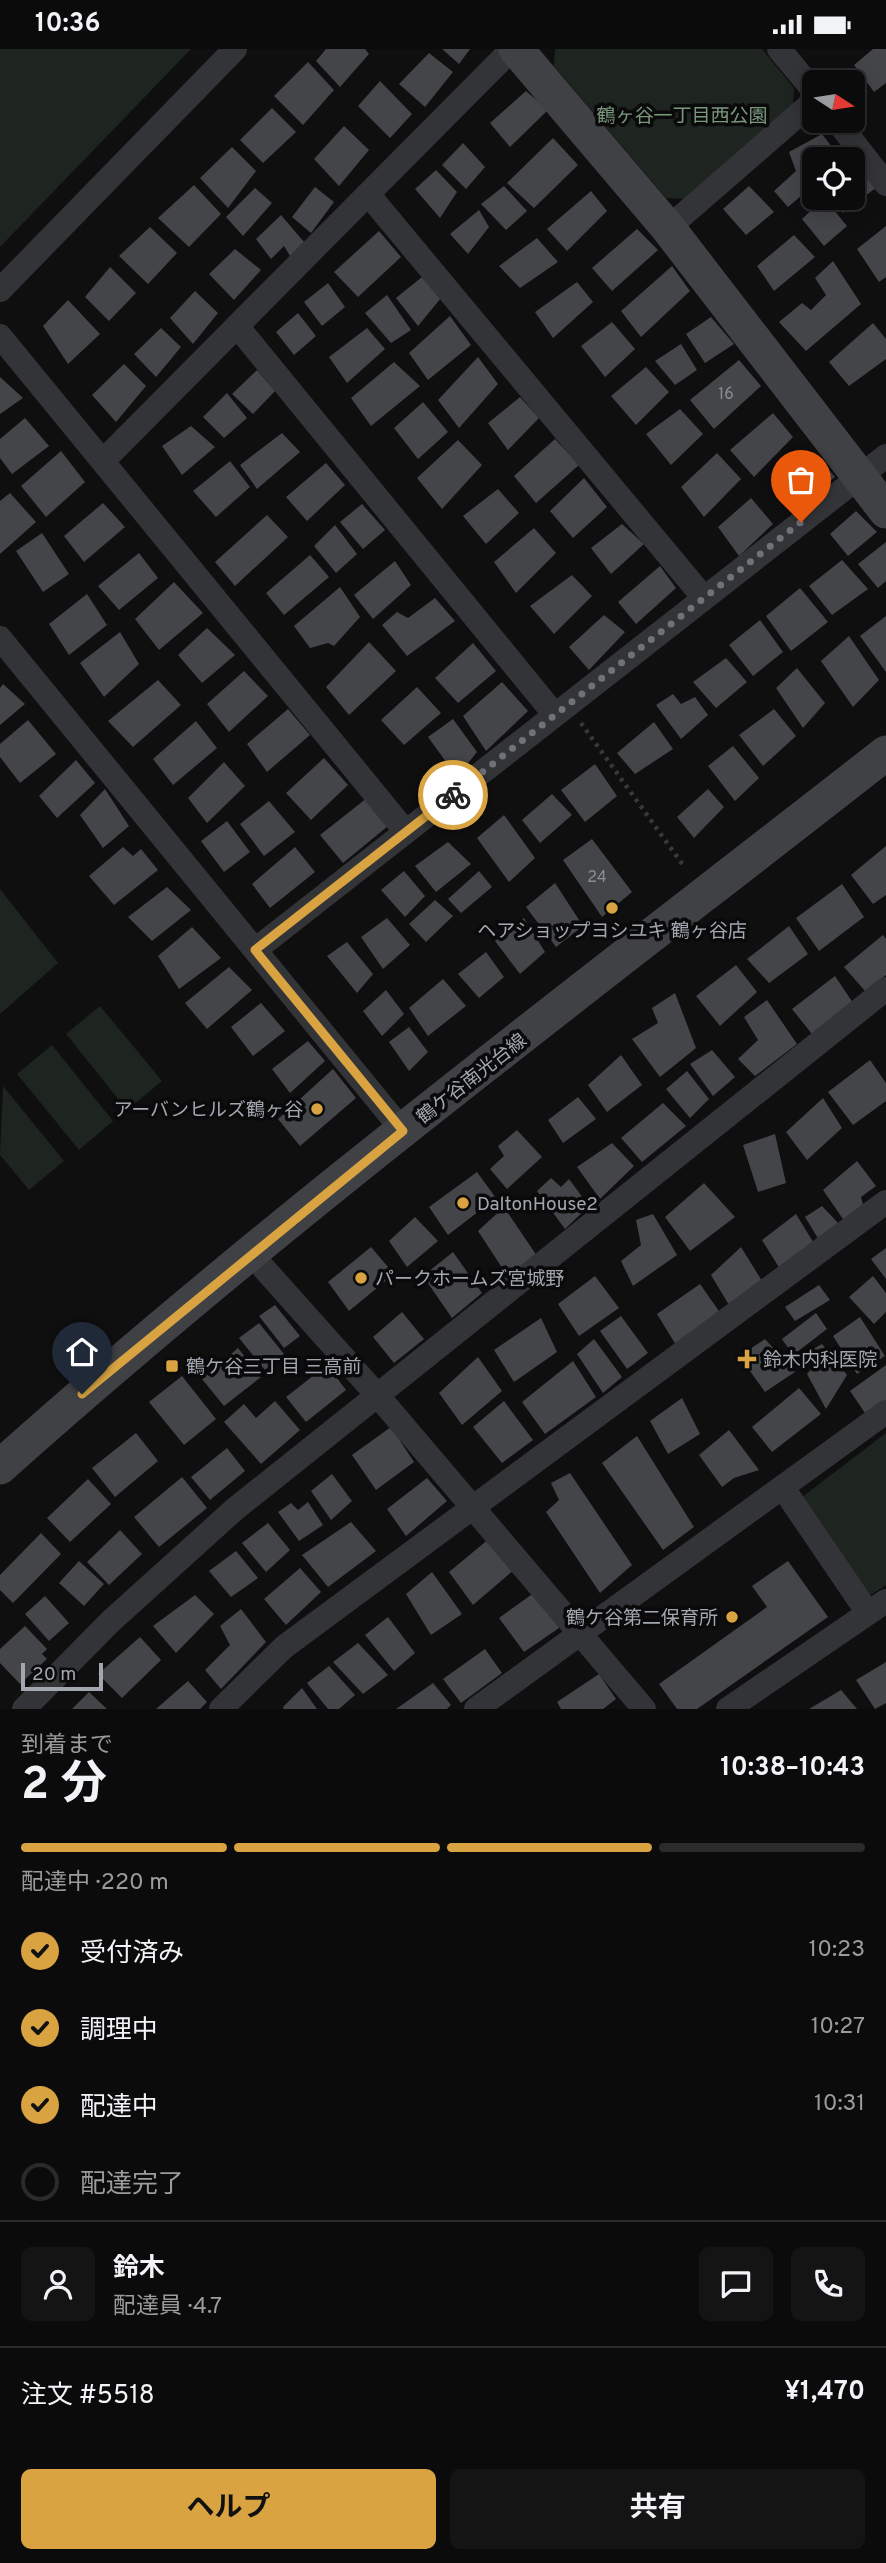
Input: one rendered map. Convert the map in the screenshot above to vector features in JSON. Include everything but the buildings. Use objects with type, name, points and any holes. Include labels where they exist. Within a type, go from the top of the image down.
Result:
[{"type":"street","points":[[0,291],[235,49]]},
{"type":"street","points":[[103,461],[514,49],[668,228],[886,511]]},
{"type":"street","points":[[779,49],[802,77]]},
{"type":"street","points":[[668,228],[802,111]]},
{"type":"street","points":[[846,133],[886,184]]},
{"type":"street","points":[[368,194],[704,598]]},
{"type":"street","points":[[237,326],[561,710]]},
{"type":"street","points":[[0,336],[406,832]]},
{"type":"street","points":[[255,950],[886,456]]},
{"type":"street","points":[[0,638],[403,1131]]},
{"type":"street","name":"鶴ケ谷南光台線","points":[[0,1467],[103,1375],[403,1131],[886,753]]},
{"type":"street","points":[[24,1709],[111,1621],[234,1509],[752,1093],[886,989]]},
{"type":"street","points":[[221,1709],[285,1647],[886,1202]]},
{"type":"street","points":[[251,1254],[473,1507],[644,1709]]},
{"type":"street","points":[[476,1709],[886,1412]]},
{"type":"street","points":[[727,1709],[877,1607],[783,1488]]},
{"type":"path","points":[[561,710],[683,865]]},
{"type":"green space","points":[[0,49],[191,49],[0,247]]},
{"type":"green space","name":"鶴ヶ谷一丁目西公園","points":[[555,49],[762,49],[794,88],[793,107],[688,199],[666,198],[554,66]]},
{"type":"green space","points":[[0,889],[58,963],[0,1014]]},
{"type":"green space","points":[[100,1006],[162,1081],[127,1110],[66,1034]]},
{"type":"green space","points":[[52,1045],[113,1121],[79,1150],[17,1074]]},
{"type":"green space","points":[[3,1086],[64,1161],[29,1190],[0,1155]]},
{"type":"green space","points":[[886,1433],[886,1585],[866,1598],[802,1497]]},
{"type":"way so far","points":[[453,795],[801,522]]},
{"type":"place","name":"ヘアショップヨシユキ 鶴ヶ谷店","points":[[612,908]]},
{"type":"place","name":"アーバンヒルズ鶴ヶ谷","points":[[317,1109]]},
{"type":"place","name":"DaltonHouse2","points":[[463,1203]]},
{"type":"place","name":"パークホームズ宮城野","points":[[361,1278]]},
{"type":"place","name":"鈴木内科医院","points":[[747,1359]]},
{"type":"place","name":"鶴ケ谷三丁目 三高前","points":[[172,1366]]},
{"type":"place","name":"鶴ケ谷第二保育所","points":[[732,1617]]},
{"type":"route","points":[[82,1394],[164,1324],[403,1131],[255,950],[453,795]]}]
